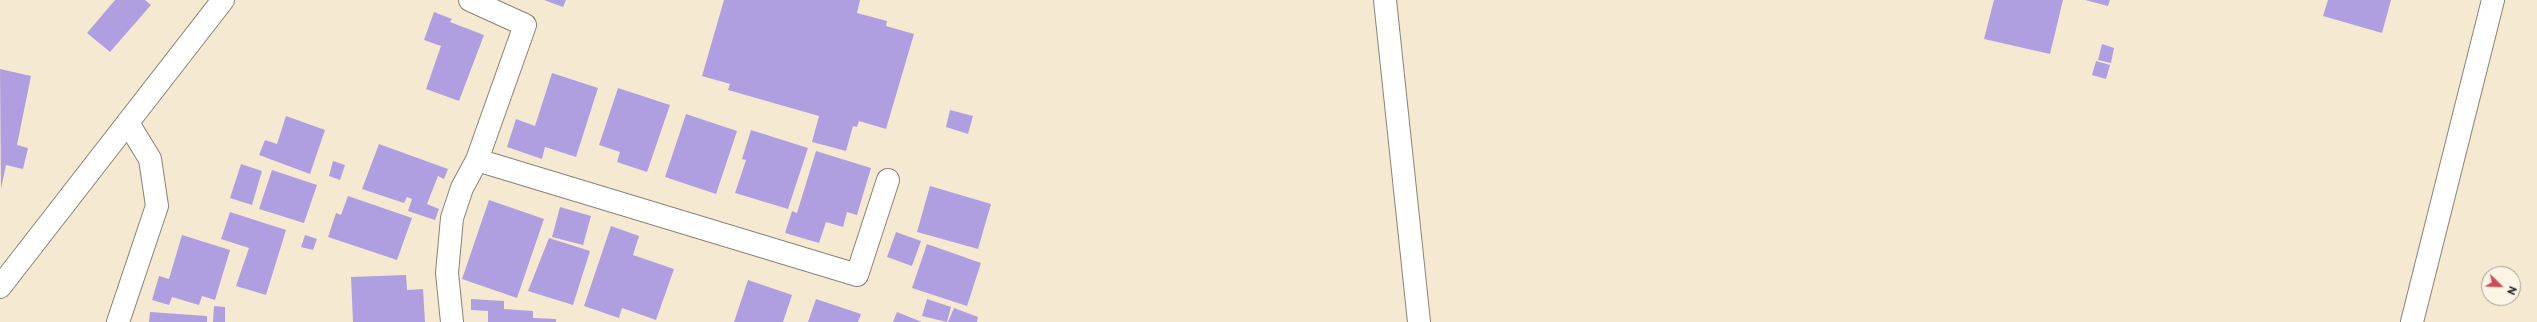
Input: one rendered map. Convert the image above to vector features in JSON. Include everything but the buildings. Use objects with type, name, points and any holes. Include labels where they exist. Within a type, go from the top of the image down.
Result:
[{"type":"street","points":[[0,287],[224,0]]},
{"type":"street","points":[[452,322],[447,273],[452,218],[462,188],[477,160],[525,25],[470,0]]},
{"type":"street","points":[[1385,0],[1419,322]]},
{"type":"street","points":[[2412,322],[2493,0]]},
{"type":"street","points":[[118,322],[158,206],[150,159],[128,123]]},
{"type":"street","points":[[477,160],[857,276],[888,180]]}]
